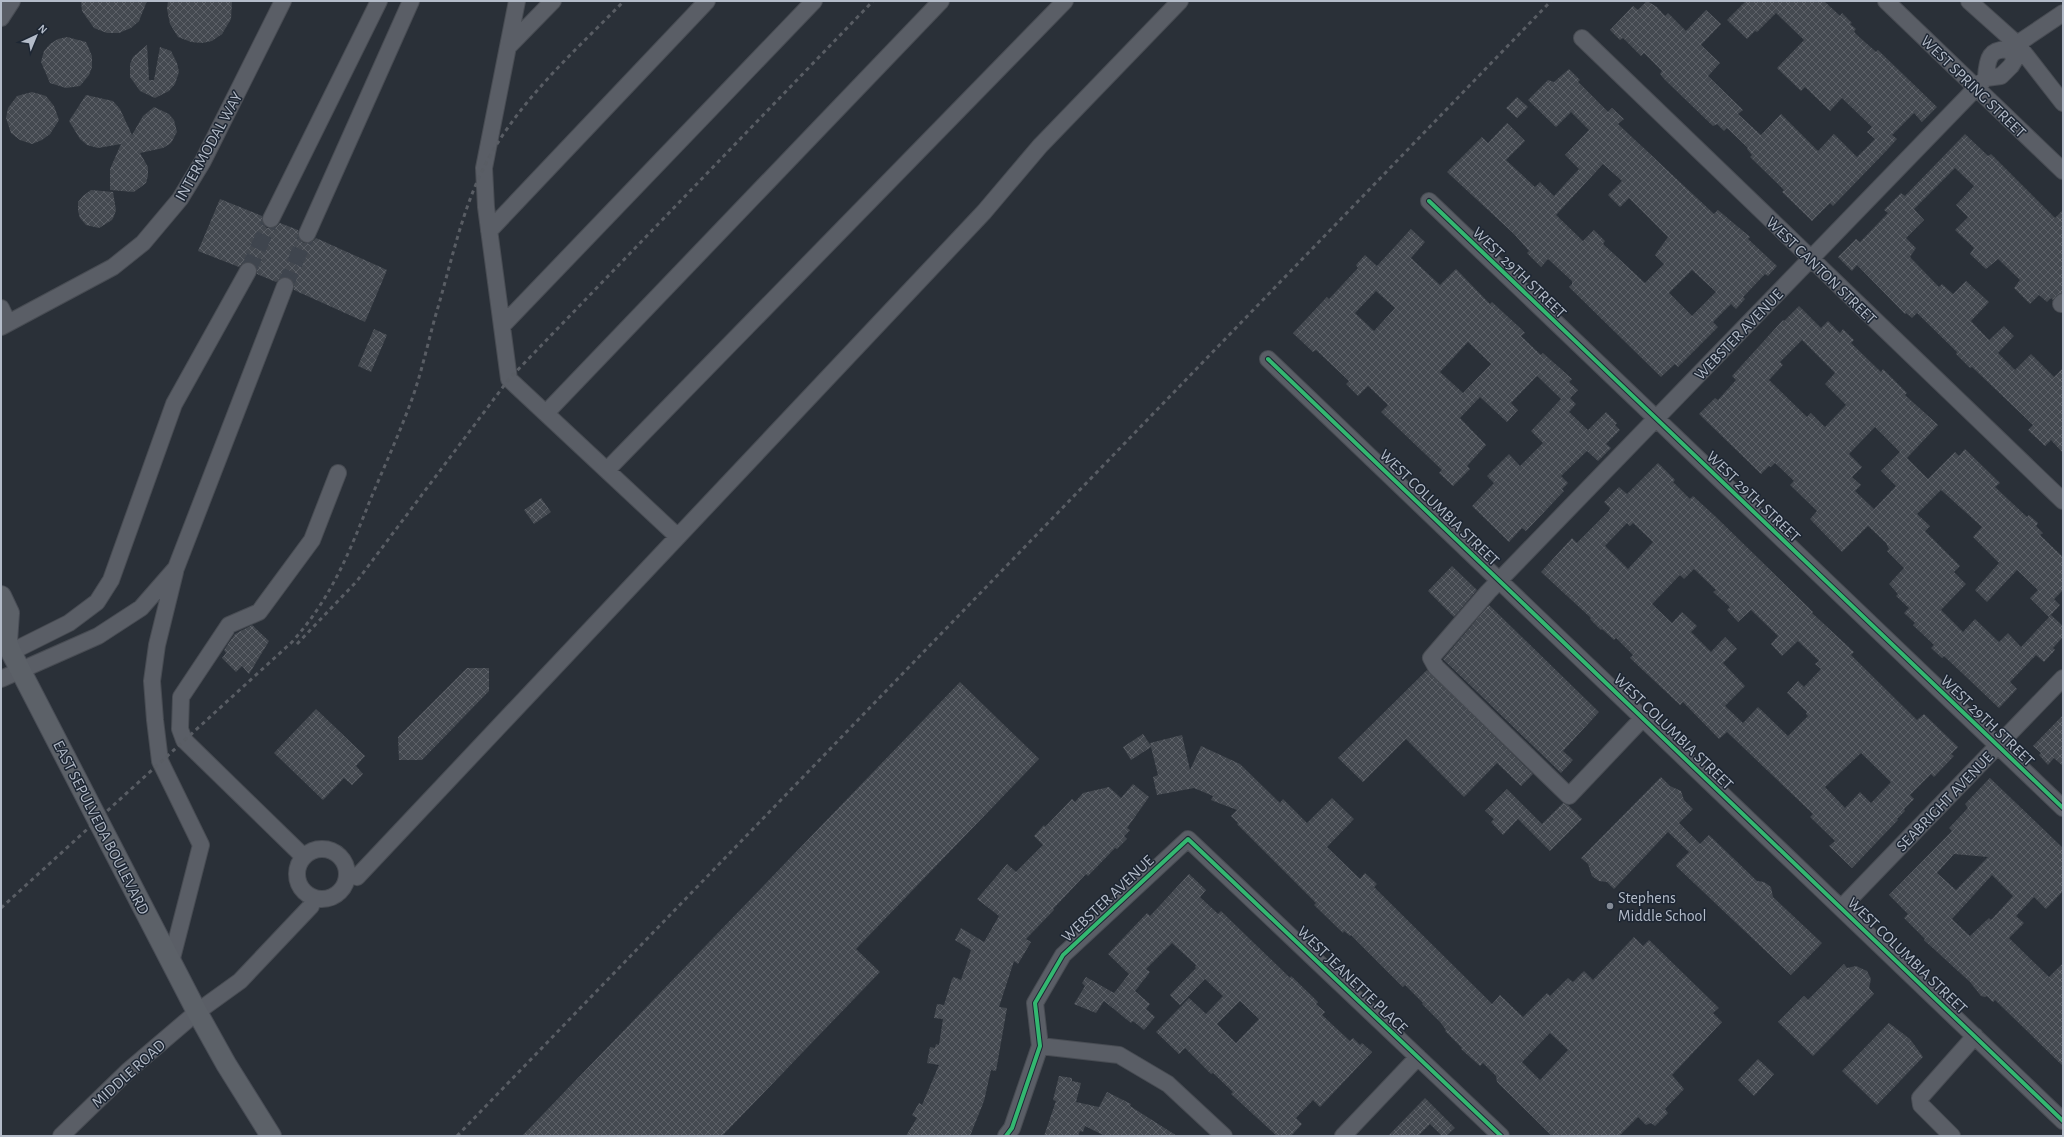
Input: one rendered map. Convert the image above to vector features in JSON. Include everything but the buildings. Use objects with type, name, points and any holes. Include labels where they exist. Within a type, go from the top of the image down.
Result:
[{"type":"main road","points":[[1,596],[10,613],[6,644]]},
{"type":"main road","name":"EAST SEPULVEDA BOULEVARD","points":[[6,644],[197,1012],[226,1064],[271,1136]]},
{"type":"street","points":[[1,18],[12,1]]},
{"type":"street","name":"INTERMODAL WAY","points":[[5,325],[113,267],[143,243],[180,199],[203,161],[283,1]]},
{"type":"street","points":[[271,219],[379,1]]},
{"type":"street","points":[[306,234],[411,1]]},
{"type":"street","points":[[517,1],[484,168],[489,230],[509,379],[677,536]]},
{"type":"street","points":[[508,47],[553,1]]},
{"type":"street","points":[[489,230],[706,1]]},
{"type":"street","points":[[502,326],[814,1]]},
{"type":"street","points":[[546,413],[941,1]]},
{"type":"street","points":[[607,470],[1064,1]]},
{"type":"street","points":[[347,873],[357,876],[984,212],[1040,146],[1180,1]]},
{"type":"street","name":"WEST SPRING STREET","points":[[1886,1],[1981,83],[2063,171]]},
{"type":"street","points":[[1969,1],[2014,47],[2063,103]]},
{"type":"street","points":[[1981,83],[1987,61],[1995,52],[2001,48],[2014,47],[2063,13]]},
{"type":"street","name":"WEST CANTON STREET","points":[[1582,38],[2063,501]]},
{"type":"street","name":"WEBSTER AVENUE","points":[[1643,718],[1569,796],[1432,662],[1431,658],[1433,653],[1500,581],[1981,83]]},
{"type":"street","name":"WEST 29TH STREET","points":[[1429,201],[2063,808]]},
{"type":"street","points":[[6,644],[70,623],[97,602],[111,580],[174,404],[248,271]]},
{"type":"street","points":[[171,962],[201,845],[160,761],[152,681],[157,645],[176,568],[285,286]]},
{"type":"street","points":[[1,308],[5,325]]},
{"type":"street","name":"WEST COLUMBIA STREET","points":[[1268,359],[2063,1121]]},
{"type":"street","points":[[304,857],[184,740],[180,729],[181,698],[230,625],[259,612],[312,540],[338,472]]},
{"type":"street","points":[[1,679],[98,636],[141,608],[176,568]]},
{"type":"street","name":"SEABRIGHT AVENUE","points":[[1841,908],[2063,678]]},
{"type":"street","name":"WEBSTER AVENUE","points":[[1006,1136],[1012,1128],[1040,1046],[1035,1003],[1063,955],[1188,840]]},
{"type":"street","name":"WEST JEANETTE PLACE","points":[[1188,840],[1500,1136]]},
{"type":"street","points":[[318,849],[330,851],[341,858],[347,873],[342,888],[336,894],[321,899],[306,893],[298,879],[297,871],[304,857],[310,852],[318,849]]},
{"type":"street","name":"MIDDLE ROAD","points":[[66,1134],[129,1070],[197,1012],[240,981],[311,906],[313,897]]},
{"type":"street","points":[[1952,1136],[1921,1105],[1920,1098],[1975,1036]]},
{"type":"street","points":[[1040,1046],[1119,1055],[1168,1084],[1224,1136]]},
{"type":"street","points":[[1343,1136],[1418,1057]]},
{"type":"tunnel","points":[[248,271],[271,219]]},
{"type":"tunnel","points":[[285,286],[307,234]]},
{"type":"railway","points":[[1,908],[292,642],[318,608],[329,591],[347,556],[412,399],[457,239],[469,202],[484,167],[497,143],[530,99],[566,59],[624,1]]},
{"type":"railway","points":[[297,644],[357,581],[509,379],[873,1]]},
{"type":"railway","points":[[457,1136],[1551,1]]},
{"type":"cycle path","points":[[1429,201],[2063,808]]},
{"type":"cycle path","points":[[1268,359],[2063,1121]]},
{"type":"cycle path","points":[[1006,1136],[1012,1128],[1040,1046],[1035,1003],[1063,955],[1188,839],[1501,1136]]},
{"type":"place","name":"Stephens Middle School","points":[[1610,906]]}]
